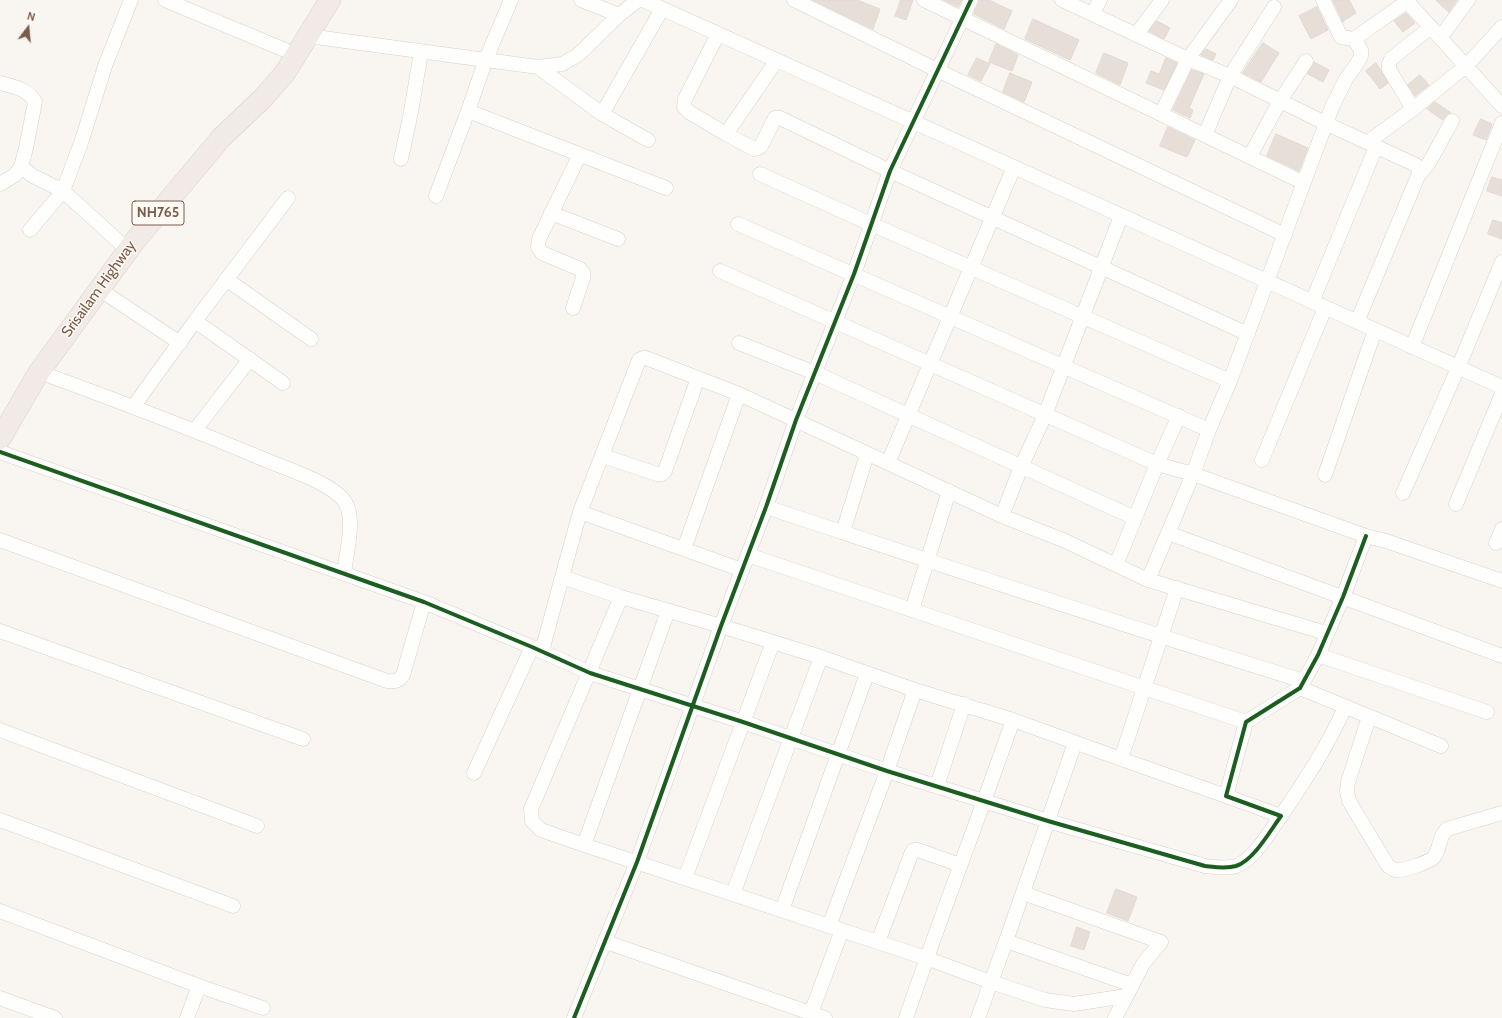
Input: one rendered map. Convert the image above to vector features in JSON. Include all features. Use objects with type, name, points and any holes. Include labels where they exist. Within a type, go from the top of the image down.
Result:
[{"type":"highway","name":"Srisailam Highway","points":[[0,439],[39,372],[99,289],[123,245],[172,174],[213,129],[257,85],[285,50],[316,0]]},
{"type":"highway","name":"Srisailam Highway","points":[[0,416],[83,286],[181,185],[221,138],[263,98],[286,73],[330,0]]},
{"type":"street","points":[[30,230],[63,191],[82,140],[105,66],[131,0]]},
{"type":"street","points":[[165,0],[285,50]]},
{"type":"street","points":[[436,196],[486,59],[511,0]]},
{"type":"street","points":[[581,0],[619,15]]},
{"type":"street","points":[[308,36],[538,67],[562,64],[578,55],[619,15],[638,0]]},
{"type":"street","points":[[643,0],[1502,387]]},
{"type":"street","points":[[794,0],[939,71],[1285,235]]},
{"type":"street","points":[[924,0],[1304,183]]},
{"type":"street","points":[[574,1018],[606,942],[637,862],[721,626],[766,507],[796,420],[854,274],[890,171],[939,71],[971,0]]},
{"type":"street","points":[[1062,0],[1188,59],[1230,76],[1325,123],[1416,165],[1419,170],[1418,176],[1357,322]]},
{"type":"street","points":[[1092,14],[1100,0]]},
{"type":"street","points":[[1136,35],[1162,0]]},
{"type":"street","points":[[1161,114],[1188,59],[1231,0]]},
{"type":"street","points":[[1323,0],[1341,37],[1354,39],[1408,1],[1435,33],[1502,106]]},
{"type":"street","points":[[1413,109],[1389,69],[1391,58],[1435,33],[1468,0]]},
{"type":"street","points":[[1206,135],[1230,76],[1274,7]]},
{"type":"street","points":[[602,114],[662,9]]},
{"type":"street","points":[[1312,302],[1372,145],[1466,66],[1502,27]]},
{"type":"street","points":[[718,34],[685,99],[684,107],[689,112],[726,134],[754,149],[758,148],[761,146],[775,118],[780,118],[890,171],[1248,334]]},
{"type":"street","points":[[1148,580],[1193,474],[1209,430],[1230,381],[1325,123],[1339,90],[1361,56],[1361,50],[1354,39]]},
{"type":"street","points":[[401,159],[412,112],[421,52]]},
{"type":"street","points":[[726,134],[776,60]]},
{"type":"street","points":[[1250,156],[1280,101],[1306,61]]},
{"type":"street","points":[[538,67],[602,114],[648,140]]},
{"type":"street","points":[[0,83],[20,88],[31,95],[35,102],[21,167],[15,175],[0,184]]},
{"type":"street","points":[[468,111],[666,188]]},
{"type":"street","points":[[1418,176],[1429,163],[1452,121]]},
{"type":"street","points":[[1412,347],[1502,123]]},
{"type":"street","points":[[573,308],[583,278],[583,273],[580,269],[542,253],[538,247],[539,239],[580,154]]},
{"type":"street","points":[[21,167],[33,176],[63,191],[123,245]]},
{"type":"street","points":[[888,463],[1014,167]]},
{"type":"street","points":[[760,174],[1230,381]]},
{"type":"street","points":[[133,407],[226,279],[288,198]]},
{"type":"street","points":[[552,213],[618,239]]},
{"type":"street","points":[[1002,516],[1021,467],[1045,415],[1121,216]]},
{"type":"street","points":[[738,224],[1209,430]]},
{"type":"street","points":[[1403,492],[1458,368],[1502,262]]},
{"type":"street","points":[[720,271],[1157,464],[1193,474],[1366,536],[1386,541],[1502,581]]},
{"type":"street","points":[[226,279],[311,339]]},
{"type":"street","points":[[99,289],[180,343]]},
{"type":"street","points":[[1262,460],[1325,308]]},
{"type":"street","points":[[195,321],[283,383]]},
{"type":"street","points":[[1325,475],[1375,330]]},
{"type":"street","points":[[739,343],[815,373],[1135,518]]},
{"type":"street","points":[[474,773],[537,649],[562,577],[580,512],[639,360],[642,358],[646,358],[739,394],[1002,516],[1063,540],[1148,580],[1326,633]]},
{"type":"street","points":[[195,430],[250,360]]},
{"type":"street","points":[[39,372],[195,430],[314,481],[336,492],[345,502],[349,514],[350,528],[344,574]]},
{"type":"street","points":[[603,456],[657,474],[662,474],[665,471],[698,378]]},
{"type":"street","points":[[684,549],[739,394]]},
{"type":"street","points":[[1456,504],[1502,394]]},
{"type":"street","points":[[1116,565],[1157,464],[1179,416]]},
{"type":"street","points":[[0,452],[424,602],[537,649],[590,673],[984,802],[1205,866],[1223,868],[1237,866],[1250,858],[1317,763],[1346,707]]},
{"type":"street","points":[[843,532],[867,454]]},
{"type":"street","points":[[912,610],[948,491]]},
{"type":"street","points":[[766,507],[927,559],[1302,685],[1346,707],[1441,746]]},
{"type":"street","points":[[580,512],[742,570]]},
{"type":"street","points":[[1496,543],[1502,528]]},
{"type":"street","points":[[1168,533],[1502,656]]},
{"type":"street","points":[[1226,796],[1246,722],[1302,685],[1318,655],[1326,633],[1343,597],[1366,536]]},
{"type":"street","points":[[0,540],[387,681],[394,682],[400,679],[403,675],[424,602]]},
{"type":"street","points":[[748,555],[1246,722]]},
{"type":"street","points":[[562,577],[621,597],[821,657],[915,690],[1013,720],[1281,816]]},
{"type":"street","points":[[1121,759],[1177,588]]},
{"type":"street","points":[[621,597],[531,809],[532,821],[541,830],[926,958],[1045,1000],[1074,1004],[1129,990]]},
{"type":"street","points":[[584,845],[668,611]]},
{"type":"street","points":[[0,631],[303,739]]},
{"type":"street","points":[[685,878],[773,642]]},
{"type":"street","points":[[1318,655],[1487,712]]},
{"type":"street","points":[[733,894],[821,657]]},
{"type":"street","points":[[782,910],[868,674]]},
{"type":"street","points":[[811,1013],[835,928],[915,690]]},
{"type":"street","points":[[937,786],[964,704]]},
{"type":"street","points":[[1369,717],[1348,782],[1347,791],[1349,801],[1388,866],[1394,870],[1400,870],[1429,861],[1434,857],[1442,833],[1447,829],[1502,812]]},
{"type":"street","points":[[906,1018],[926,958],[1013,720]]},
{"type":"street","points":[[0,730],[257,826]]},
{"type":"street","points":[[978,1018],[1075,743]]},
{"type":"street","points":[[0,820],[233,906]]},
{"type":"street","points":[[878,942],[914,850],[918,850],[960,865]]},
{"type":"street","points":[[1022,893],[1161,942],[1143,964],[1115,1018]]},
{"type":"street","points":[[0,911],[199,986],[263,1008]]},
{"type":"street","points":[[1006,940],[1129,990]]},
{"type":"street","points":[[606,942],[796,1013],[811,1013],[825,1018]]},
{"type":"street","points":[[187,1018],[199,986]]},
{"type":"street","points":[[0,998],[55,1018]]},
{"type":"building","points":[[813,0],[857,0],[880,9],[873,29]]},
{"type":"building","points":[[901,0],[913,0],[906,20],[895,16]]},
{"type":"building","points":[[944,0],[962,0],[958,7]]},
{"type":"building","points":[[979,0],[989,0],[1012,11],[1004,29],[974,14]]},
{"type":"building","points":[[1333,0],[1349,0],[1356,13],[1343,22]]},
{"type":"building","points":[[1436,0],[1457,0],[1449,12]]},
{"type":"building","points":[[1317,7],[1328,30],[1311,39],[1299,16]]},
{"type":"building","points":[[1406,13],[1415,23],[1403,32],[1394,21]]},
{"type":"building","points":[[1033,19],[1079,40],[1070,60],[1025,39]]},
{"type":"building","points":[[1157,21],[1170,28],[1164,39],[1149,31]]},
{"type":"building","points":[[1263,43],[1279,53],[1261,82],[1243,73]]},
{"type":"building","points":[[996,44],[1018,55],[1012,71],[989,62]]},
{"type":"building","points":[[1206,49],[1216,54],[1213,60],[1201,55]]},
{"type":"building","points":[[1104,53],[1128,63],[1120,85],[1096,73]]},
{"type":"building","points":[[977,58],[990,64],[981,81],[968,75]]},
{"type":"building","points":[[1166,58],[1177,63],[1164,90],[1146,83],[1151,71],[1159,74]]},
{"type":"building","points":[[1314,62],[1329,70],[1323,82],[1308,74]]},
{"type":"building","points":[[1376,63],[1388,83],[1380,89],[1366,71]]},
{"type":"building","points":[[1192,70],[1204,74],[1189,108],[1193,110],[1190,118],[1173,110]]},
{"type":"building","points":[[1010,73],[1032,82],[1024,102],[1003,92]]},
{"type":"building","points":[[1420,75],[1429,85],[1415,96],[1408,85]]},
{"type":"building","points":[[1435,102],[1451,113],[1447,114],[1443,120],[1427,109]]},
{"type":"building","points":[[1481,119],[1492,124],[1486,140],[1473,135]]},
{"type":"building","points":[[1168,127],[1195,140],[1187,157],[1160,146]]},
{"type":"building","points":[[1276,134],[1308,148],[1299,171],[1267,156]]},
{"type":"building","points":[[1492,177],[1502,180],[1502,196],[1487,191]]},
{"type":"building","points":[[1493,220],[1502,223],[1502,239],[1488,234]]},
{"type":"building","points":[[1116,889],[1137,897],[1128,921],[1107,913]]},
{"type":"building","points":[[1077,927],[1090,932],[1084,950],[1071,946]]},
{"type":"cycle path","points":[[574,1018],[637,862],[721,626],[766,507],[796,420],[854,274],[890,171],[971,0]]},
{"type":"cycle path","points":[[0,452],[424,602],[590,673],[743,722],[887,771],[1048,821],[1205,866],[1220,868],[1236,866],[1249,858],[1281,816],[1226,796],[1246,722],[1300,688],[1318,655],[1343,597],[1366,536]]}]
